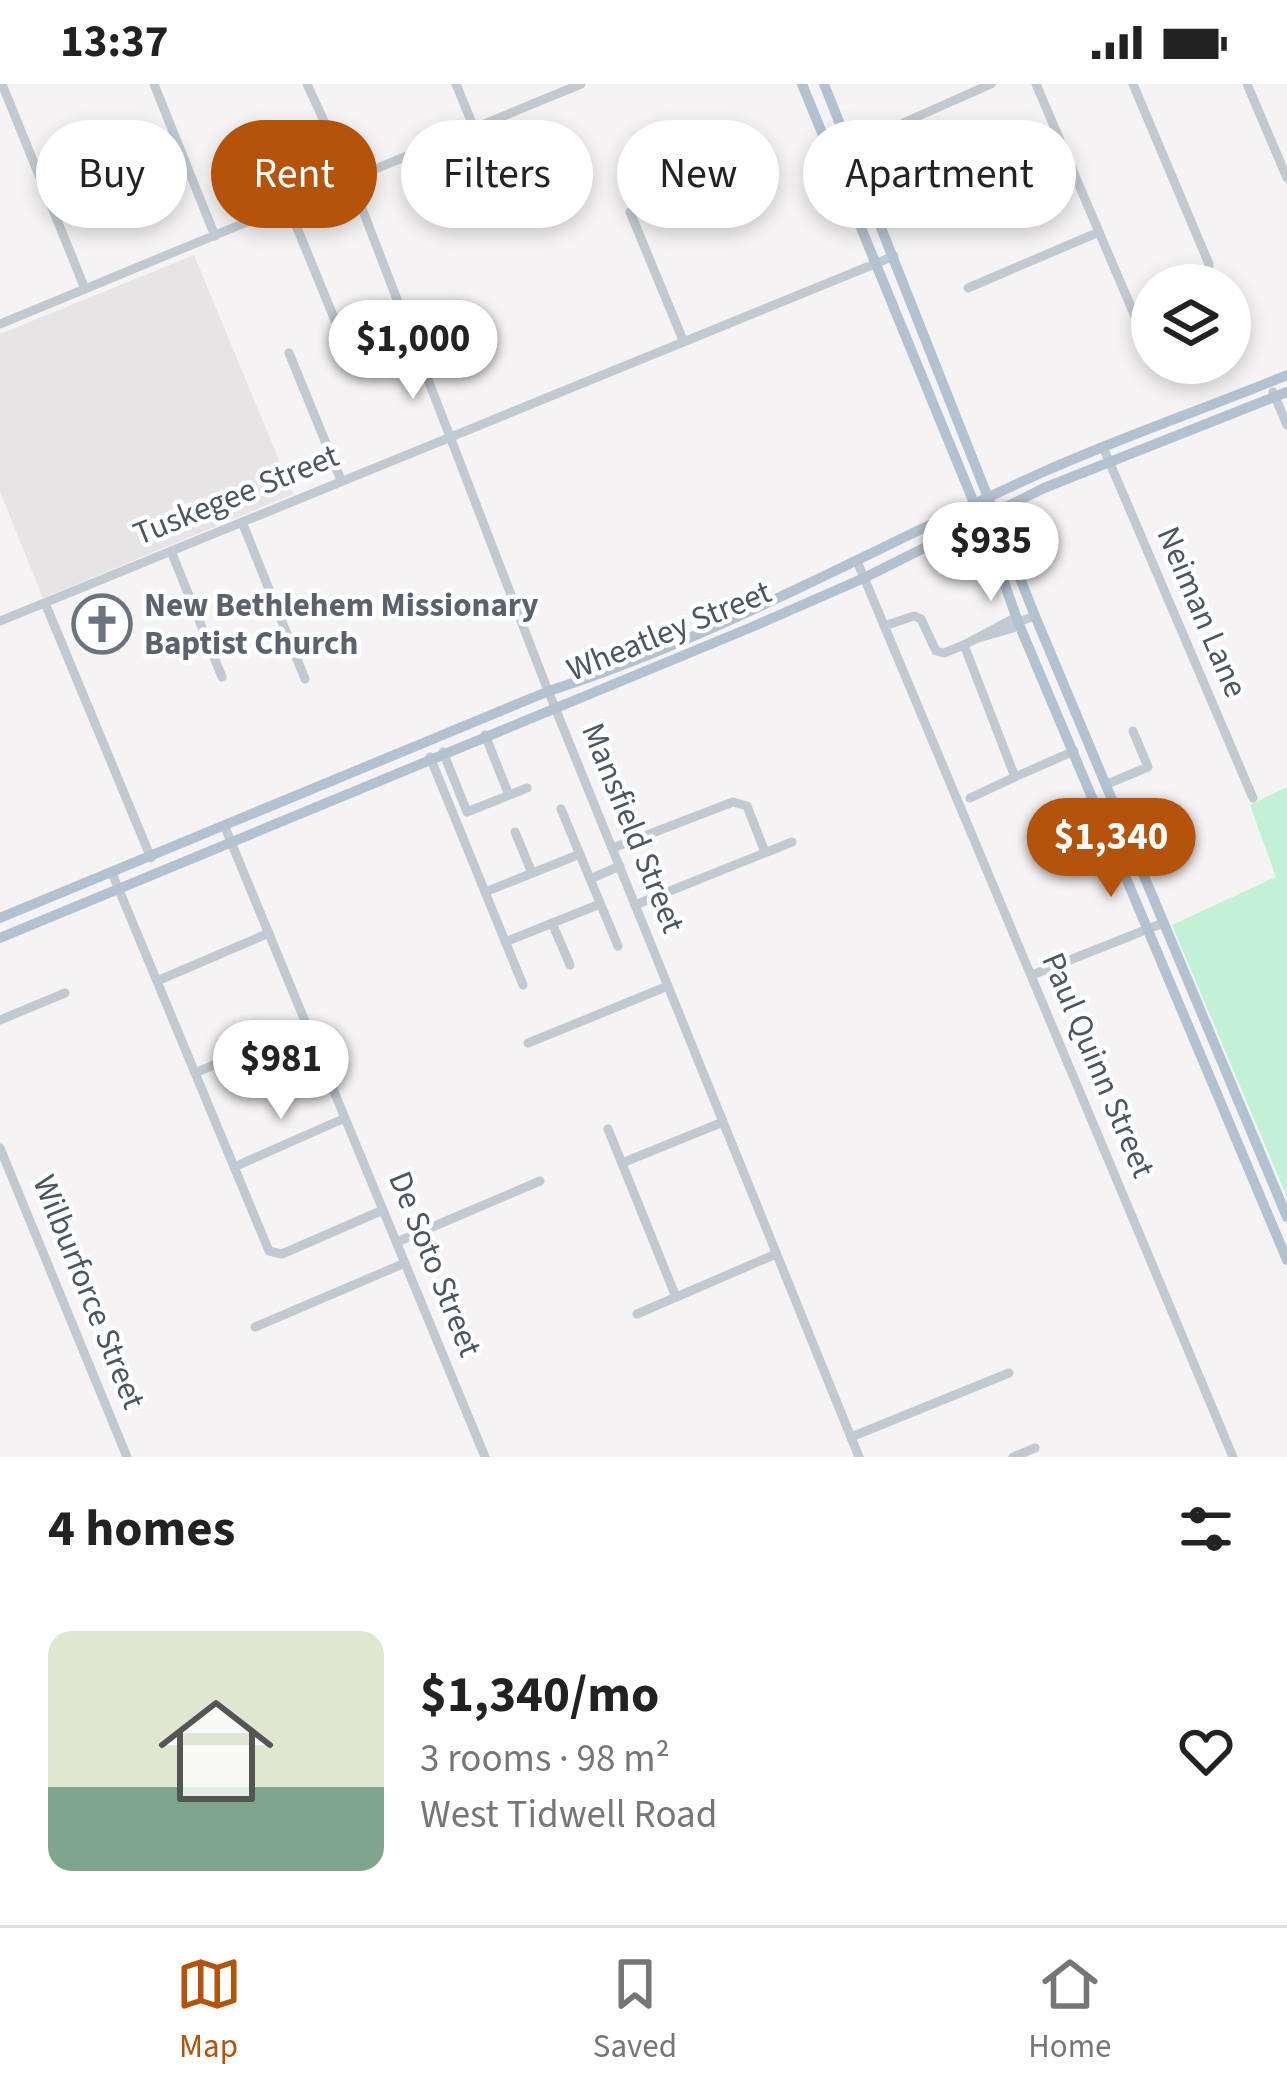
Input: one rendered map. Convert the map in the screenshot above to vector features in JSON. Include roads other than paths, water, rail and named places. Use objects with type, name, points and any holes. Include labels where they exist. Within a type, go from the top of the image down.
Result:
[{"type":"main road","points":[[802,84],[817,120]]},
{"type":"main road","points":[[824,84],[839,120]]},
{"type":"main road","points":[[862,228],[1070,754],[1107,830],[1287,1260]]},
{"type":"main road","points":[[883,228],[1035,616],[1286,1213],[1267,1213]]},
{"type":"main road","points":[[925,383],[942,374]]},
{"type":"main road","name":"Wheatley Street","points":[[1,915],[151,858],[548,691],[602,674],[1103,447],[1287,375]]},
{"type":"main road","name":"Wheatley Street","points":[[0,938],[761,623],[1109,462],[1281,394]]},
{"type":"main road","points":[[755,608],[761,623]]},
{"type":"main road","points":[[652,651],[658,665]]},
{"type":"main road","points":[[436,737],[436,755]]},
{"type":"main road","points":[[331,780],[338,797]]},
{"type":"main road","points":[[1107,830],[1120,823]]},
{"type":"main road","points":[[24,909],[31,925]]},
{"type":"main road","points":[[1188,1023],[1204,1020]]},
{"type":"street","points":[[2,84],[85,290]]},
{"type":"street","points":[[154,84],[215,236]]},
{"type":"street","name":"Mansfield Street","points":[[307,84],[324,120]]},
{"type":"street","points":[[456,84],[471,120]]},
{"type":"street","points":[[493,120],[580,84]]},
{"type":"street","points":[[909,120],[991,84]]},
{"type":"street","points":[[1036,84],[1052,120]]},
{"type":"street","points":[[1133,84],[1208,264]]},
{"type":"street","points":[[1247,84],[1287,178]]},
{"type":"street","points":[[1076,177],[1131,307]]},
{"type":"street","points":[[0,324],[234,228]]},
{"type":"street","points":[[297,228],[339,330]]},
{"type":"street","name":"Mansfield Street","points":[[370,228],[548,691],[859,1457]]},
{"type":"street","points":[[638,228],[683,340]]},
{"type":"street","points":[[968,288],[1099,232]]},
{"type":"street","name":"Tuskegee Street","points":[[0,621],[894,256]]},
{"type":"street","points":[[289,352],[341,481]]},
{"type":"street","points":[[1270,382],[1281,394],[1287,425]]},
{"type":"street","name":"Neiman Lane","points":[[1103,447],[1252,798]]},
{"type":"street","points":[[242,522],[304,679]]},
{"type":"street","points":[[171,551],[222,677]]},
{"type":"street","name":"Paul Quinn Street","points":[[857,561],[1233,1457]]},
{"type":"street","points":[[45,603],[151,858]]},
{"type":"street","points":[[884,626],[914,616],[921,619],[936,651],[944,653],[1011,620],[1017,623],[1035,616]]},
{"type":"street","points":[[964,645],[1015,777]]},
{"type":"street","points":[[1105,785],[1148,767],[1133,731]]},
{"type":"street","points":[[485,735],[509,795]]},
{"type":"street","points":[[970,798],[1070,754]]},
{"type":"street","points":[[436,755],[467,812],[527,788]]},
{"type":"street","points":[[436,755],[523,985]]},
{"type":"street","points":[[613,848],[733,802],[748,806],[766,852]]},
{"type":"street","points":[[561,809],[618,946]]},
{"type":"street","name":"De Soto Street","points":[[224,825],[485,1457]]},
{"type":"street","points":[[515,832],[532,873]]},
{"type":"street","points":[[635,905],[792,842]]},
{"type":"street","points":[[485,892],[580,854]]},
{"type":"street","points":[[590,879],[620,866]]},
{"type":"street","points":[[112,873],[268,1250],[282,1254],[383,1210]]},
{"type":"street","points":[[506,942],[600,904]]},
{"type":"street","points":[[552,923],[570,965]]},
{"type":"street","points":[[1032,975],[1162,923]]},
{"type":"street","points":[[157,981],[268,933]]},
{"type":"street","points":[[528,1043],[668,986]]},
{"type":"street","points":[[0,1019],[65,993]]},
{"type":"street","points":[[195,1073],[307,1025]]},
{"type":"street","points":[[234,1167],[345,1118]]},
{"type":"street","points":[[622,1163],[723,1122]]},
{"type":"street","points":[[608,1129],[676,1297]]},
{"type":"street","name":"Wilburforce Street","points":[[0,1148],[127,1457]]},
{"type":"street","points":[[0,1186],[14,1181]]},
{"type":"street","points":[[397,1242],[540,1181]]},
{"type":"street","points":[[637,1314],[776,1254]]},
{"type":"street","points":[[256,1327],[405,1263]]},
{"type":"street","points":[[850,1437],[1009,1373]]},
{"type":"street","points":[[1013,1457],[1035,1448]]},
{"type":"place","name":"New Bethlehem Missionary Baptist Church","points":[[102,624]]}]
